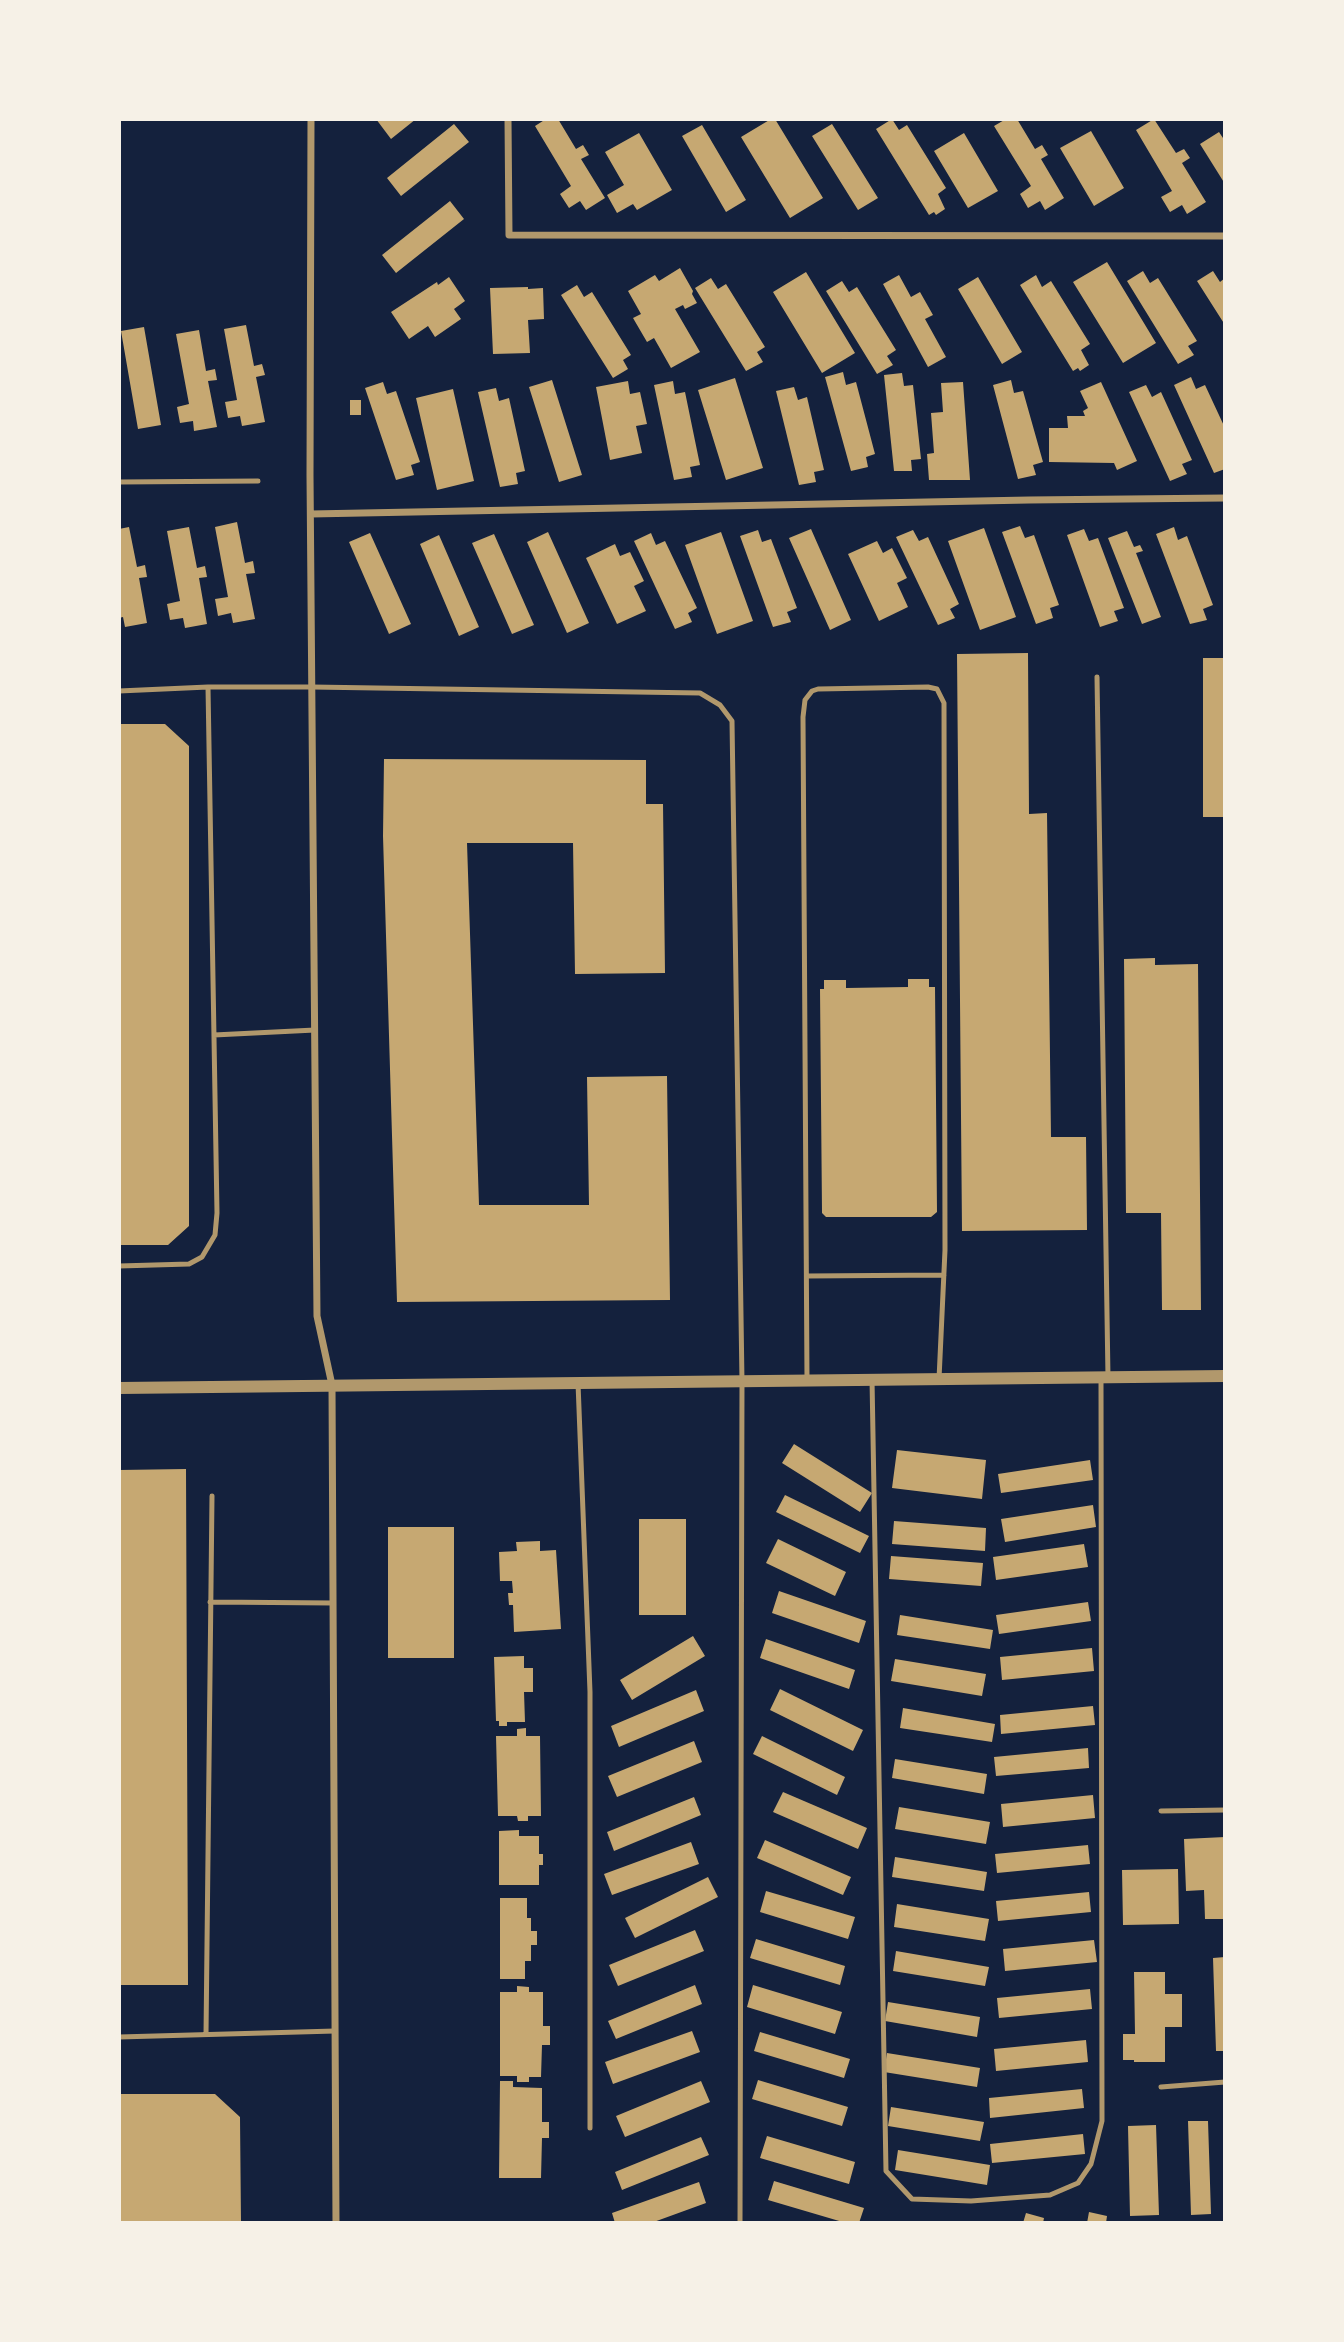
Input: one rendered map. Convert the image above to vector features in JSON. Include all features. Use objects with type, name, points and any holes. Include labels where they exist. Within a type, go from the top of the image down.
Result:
[{"type":"street","points":[[311,119],[317,1316],[332,1385],[336,2223]]},
{"type":"street","points":[[508,119],[509,235],[1225,236]]},
{"type":"street","points":[[311,514],[1225,498]]},
{"type":"street","points":[[119,1388],[1225,1376]]},
{"type":"lane","points":[[119,482],[258,481]]},
{"type":"lane","points":[[872,1379],[886,2171],[912,2199],[971,2201],[1050,2195],[1078,2183],[1091,2164],[1102,2121],[1104,1377],[1097,677]]},
{"type":"lane","points":[[119,1266],[189,1264],[202,1257],[215,1234],[217,1213],[208,687]]},
{"type":"lane","points":[[119,691],[208,687],[312,687],[700,692],[720,705],[732,721],[743,1381],[740,2223]]},
{"type":"lane","points":[[807,1380],[805,700],[812,691],[818,689],[928,687],[937,689],[944,703],[944,1275],[939,1379]]},
{"type":"lane","points":[[214,1035],[315,1030]]},
{"type":"lane","points":[[807,1276],[944,1275]]},
{"type":"lane","points":[[578,1383],[590,1692],[590,2128]]},
{"type":"lane","points":[[206,2034],[212,1496]]},
{"type":"lane","points":[[210,1602],[333,1604]]},
{"type":"lane","points":[[1161,1811],[1225,1810]]},
{"type":"lane","points":[[119,2037],[335,2031]]},
{"type":"lane","points":[[1161,2087],[1225,2082]]},
{"type":"building","points":[[376,119],[416,119],[391,139]]},
{"type":"building","points":[[546,119],[558,119],[576,149],[583,145],[589,155],[581,159],[605,198],[586,210],[580,201],[569,208],[560,194],[571,186],[535,126]]},
{"type":"building","points":[[775,119],[823,198],[790,218],[741,137]]},
{"type":"building","points":[[892,119],[899,130],[907,125],[946,188],[938,194],[945,209],[936,215],[934,212],[929,215],[876,129]]},
{"type":"building","points":[[1006,119],[1017,119],[1035,149],[1042,145],[1048,155],[1041,159],[1064,198],[1045,210],[1040,201],[1028,208],[1020,194],[1031,186],[994,126]]},
{"type":"building","points":[[1154,119],[1176,153],[1184,149],[1190,158],[1182,163],[1206,202],[1187,214],[1182,205],[1170,212],[1161,197],[1172,191],[1136,130]]},
{"type":"building","points":[[454,124],[469,142],[401,196],[387,178]]},
{"type":"building","points":[[832,124],[878,198],[858,210],[812,136]]},
{"type":"building","points":[[702,125],[746,200],[726,212],[682,136]]},
{"type":"building","points":[[1091,131],[1124,188],[1094,206],[1060,148]]},
{"type":"building","points":[[1219,132],[1225,141],[1225,184],[1200,144]]},
{"type":"building","points":[[639,133],[672,190],[637,210],[633,204],[617,213],[607,195],[624,185],[605,152]]},
{"type":"building","points":[[964,133],[998,191],[968,208],[934,151]]},
{"type":"building","points":[[450,201],[464,219],[396,273],[382,255]]},
{"type":"building","points":[[1107,262],[1156,343],[1123,363],[1073,282]]},
{"type":"building","points":[[680,268],[697,303],[685,309],[683,305],[675,309],[700,352],[671,368],[654,338],[647,342],[633,318],[641,314],[628,291],[655,275],[659,281]]},
{"type":"building","points":[[1143,271],[1150,283],[1158,278],[1197,341],[1188,346],[1194,355],[1178,364],[1127,281]]},
{"type":"building","points":[[1213,271],[1220,282],[1225,278],[1225,325],[1197,281]]},
{"type":"building","points":[[806,272],[855,353],[822,373],[773,292]]},
{"type":"building","points":[[899,275],[911,297],[920,292],[933,315],[925,319],[946,357],[928,367],[883,284]]},
{"type":"building","points":[[1036,275],[1042,287],[1051,281],[1090,344],[1081,350],[1089,365],[1080,371],[1078,368],[1073,371],[1020,285]]},
{"type":"building","points":[[449,277],[465,301],[454,309],[461,319],[435,337],[428,326],[409,339],[391,312]]},
{"type":"building","points":[[978,277],[1022,352],[1002,364],[958,289]]},
{"type":"building","points":[[711,278],[718,289],[726,284],[765,347],[757,352],[763,362],[746,371],[695,288]]},
{"type":"building","points":[[842,281],[849,292],[857,287],[896,350],[887,356],[893,365],[877,374],[826,291]]},
{"type":"building","points":[[577,285],[584,297],[592,292],[631,355],[623,360],[628,369],[613,378],[561,295]]},
{"type":"building","points":[[490,288],[543,288],[544,319],[528,320],[530,353],[493,354]]},
{"type":"building","points":[[246,325],[254,366],[262,364],[265,375],[256,377],[265,422],[242,426],[240,416],[228,418],[225,402],[237,400],[224,329]]},
{"type":"building","points":[[144,327],[161,425],[138,429],[121,331]]},
{"type":"building","points":[[199,330],[206,371],[215,369],[217,380],[208,381],[217,427],[194,431],[193,421],[180,423],[177,407],[189,404],[176,334]]},
{"type":"building","points":[[843,372],[846,385],[856,382],[875,454],[866,457],[868,467],[851,471],[825,377]]},
{"type":"building","points":[[902,373],[904,386],[913,385],[921,459],[911,460],[912,471],[894,471],[884,375]]},
{"type":"building","points":[[1191,377],[1196,389],[1205,385],[1225,428],[1225,469],[1214,473],[1174,385]]},
{"type":"building","points":[[735,378],[763,468],[726,480],[698,390]]},
{"type":"building","points":[[552,380],[582,475],[559,482],[529,387]]},
{"type":"building","points":[[1011,380],[1014,393],[1023,391],[1043,462],[1033,465],[1036,475],[1018,479],[993,385]]},
{"type":"building","points":[[628,381],[630,394],[640,392],[647,424],[636,426],[642,453],[610,460],[596,387]]},
{"type":"building","points":[[673,381],[675,394],[685,392],[700,465],[690,467],[692,477],[674,480],[654,385]]},
{"type":"building","points":[[383,382],[387,394],[396,391],[420,462],[411,465],[414,475],[396,480],[365,388]]},
{"type":"building","points":[[963,382],[970,480],[929,480],[927,454],[934,453],[931,413],[943,412],[941,383]]},
{"type":"building","points":[[1101,382],[1137,461],[1117,470],[1114,463],[1049,462],[1049,428],[1068,428],[1067,416],[1085,416],[1083,411],[1088,408],[1080,391]]},
{"type":"building","points":[[1146,385],[1152,397],[1161,392],[1192,460],[1182,464],[1187,474],[1170,481],[1129,392]]},
{"type":"building","points":[[794,387],[798,400],[807,397],[824,470],[814,472],[816,482],[799,485],[776,391]]},
{"type":"building","points":[[496,388],[499,401],[509,398],[525,471],[516,473],[518,484],[500,487],[478,392]]},
{"type":"building","points":[[453,389],[474,481],[437,490],[416,398]]},
{"type":"building","points":[[350,400],[361,400],[361,415],[350,415]]},
{"type":"building","points":[[237,522],[245,563],[253,561],[255,573],[246,574],[255,619],[233,623],[231,613],[218,616],[215,599],[228,597],[215,527]]},
{"type":"building","points":[[1020,526],[1025,538],[1034,535],[1059,605],[1050,608],[1053,618],[1036,624],[1002,532]]},
{"type":"building","points":[[129,527],[137,567],[145,565],[147,577],[139,578],[147,623],[125,627],[123,617],[119,618],[119,529]]},
{"type":"building","points":[[189,527],[197,568],[205,566],[207,577],[199,578],[207,624],[185,628],[183,618],[170,620],[167,604],[180,601],[167,531]]},
{"type":"building","points":[[1174,527],[1178,540],[1187,536],[1213,605],[1203,609],[1207,620],[1190,624],[1156,534]]},
{"type":"building","points":[[984,528],[1016,617],[980,630],[948,541]]},
{"type":"building","points":[[811,529],[851,620],[830,630],[789,538]]},
{"type":"building","points":[[1084,529],[1089,541],[1098,538],[1124,608],[1114,611],[1118,621],[1100,627],[1067,535]]},
{"type":"building","points":[[758,530],[762,542],[771,539],[797,608],[787,612],[791,622],[773,627],[740,536]]},
{"type":"building","points":[[913,530],[919,541],[928,537],[959,604],[950,609],[955,618],[938,625],[896,537]]},
{"type":"building","points":[[1127,531],[1134,547],[1140,545],[1143,551],[1136,553],[1161,617],[1142,624],[1108,538]]},
{"type":"building","points":[[548,532],[589,623],[567,633],[527,542]]},
{"type":"building","points":[[721,532],[753,621],[717,634],[685,545]]},
{"type":"building","points":[[370,533],[411,624],[389,634],[349,542]]},
{"type":"building","points":[[651,533],[656,545],[665,541],[697,608],[688,613],[692,622],[675,629],[634,541]]},
{"type":"building","points":[[494,534],[534,625],[512,634],[472,543]]},
{"type":"building","points":[[439,535],[479,627],[459,636],[420,544]]},
{"type":"building","points":[[877,541],[883,553],[892,548],[907,578],[897,583],[908,607],[879,621],[848,554]]},
{"type":"building","points":[[615,544],[620,556],[630,552],[644,581],[634,586],[646,611],[617,624],[586,558]]},
{"type":"building","points":[[1028,653],[1029,814],[1047,813],[1051,1137],[1086,1137],[1087,1230],[962,1231],[957,654]]},
{"type":"building","points":[[1203,658],[1225,658],[1225,817],[1203,817]]},
{"type":"building","points":[[119,724],[165,724],[189,746],[189,1226],[168,1245],[119,1245]]},
{"type":"building","points":[[384,759],[646,760],[646,804],[663,804],[665,973],[575,974],[573,843],[467,843],[479,1205],[589,1205],[587,1077],[667,1076],[670,1300],[397,1302],[383,836]]},
{"type":"building","points":[[1155,958],[1155,965],[1198,964],[1201,1310],[1162,1310],[1161,1213],[1126,1213],[1124,959]]},
{"type":"building","points":[[908,979],[929,979],[929,987],[935,987],[937,1212],[931,1217],[826,1217],[822,1213],[820,989],[824,989],[824,980],[846,980],[846,988],[908,987]]},
{"type":"building","points":[[794,1444],[872,1493],[860,1512],[782,1463]]},
{"type":"building","points":[[897,1450],[986,1460],[982,1499],[892,1488]]},
{"type":"building","points":[[1090,1460],[1093,1480],[1001,1493],[998,1474]]},
{"type":"building","points":[[186,1469],[188,1985],[119,1985],[119,1470]]},
{"type":"building","points":[[785,1495],[869,1536],[860,1553],[776,1512]]},
{"type":"building","points":[[1093,1505],[1096,1527],[1005,1542],[1001,1519]]},
{"type":"building","points":[[639,1519],[686,1519],[686,1615],[639,1615]]},
{"type":"building","points":[[894,1521],[986,1528],[985,1551],[892,1544]]},
{"type":"building","points":[[388,1527],[454,1527],[454,1658],[388,1658]]},
{"type":"building","points":[[778,1539],[846,1572],[835,1596],[766,1563]]},
{"type":"building","points":[[540,1541],[540,1551],[556,1550],[561,1629],[514,1632],[513,1605],[509,1605],[508,1593],[513,1593],[512,1581],[500,1581],[499,1552],[517,1551],[516,1542]]},
{"type":"building","points":[[1084,1544],[1088,1567],[996,1580],[993,1557]]},
{"type":"building","points":[[891,1556],[983,1563],[981,1586],[889,1579]]},
{"type":"building","points":[[779,1591],[866,1621],[859,1643],[772,1613]]},
{"type":"building","points":[[1088,1602],[1091,1621],[999,1634],[996,1615]]},
{"type":"building","points":[[900,1615],[993,1630],[990,1649],[897,1635]]},
{"type":"building","points":[[693,1636],[705,1656],[632,1700],[620,1680]]},
{"type":"building","points":[[766,1639],[855,1670],[849,1689],[760,1658]]},
{"type":"building","points":[[1092,1648],[1094,1671],[1002,1680],[1000,1657]]},
{"type":"building","points":[[524,1656],[524,1668],[533,1668],[533,1692],[524,1692],[525,1722],[507,1722],[507,1726],[499,1726],[499,1721],[496,1721],[494,1657]]},
{"type":"building","points":[[895,1659],[986,1674],[982,1696],[891,1681]]},
{"type":"building","points":[[780,1689],[863,1730],[853,1751],[770,1710]]},
{"type":"building","points":[[696,1690],[704,1711],[619,1747],[611,1726]]},
{"type":"building","points":[[1093,1706],[1095,1725],[1001,1734],[1000,1715]]},
{"type":"building","points":[[903,1708],[995,1724],[992,1742],[900,1728]]},
{"type":"building","points":[[526,1728],[526,1736],[540,1736],[541,1816],[528,1816],[528,1821],[518,1821],[517,1816],[498,1816],[496,1736],[517,1736],[517,1729]]},
{"type":"building","points":[[762,1736],[845,1777],[837,1795],[753,1754]]},
{"type":"building","points":[[694,1741],[702,1762],[617,1797],[608,1776]]},
{"type":"building","points":[[1088,1748],[1089,1768],[996,1776],[994,1757]]},
{"type":"building","points":[[895,1759],[987,1774],[984,1794],[892,1778]]},
{"type":"building","points":[[783,1792],[867,1828],[858,1849],[773,1812]]},
{"type":"building","points":[[1093,1795],[1095,1818],[1003,1827],[1001,1804]]},
{"type":"building","points":[[694,1797],[701,1815],[614,1851],[607,1832]]},
{"type":"building","points":[[899,1807],[990,1822],[986,1844],[895,1829]]},
{"type":"building","points":[[519,1830],[519,1836],[539,1836],[539,1854],[543,1854],[543,1865],[539,1865],[539,1885],[499,1885],[499,1831]]},
{"type":"building","points":[[1225,1837],[1225,1919],[1205,1919],[1204,1890],[1186,1891],[1184,1839]]},
{"type":"building","points":[[765,1840],[851,1877],[843,1895],[757,1858]]},
{"type":"building","points":[[691,1842],[699,1864],[612,1895],[604,1874]]},
{"type":"building","points":[[1088,1845],[1090,1864],[997,1873],[995,1854]]},
{"type":"building","points":[[895,1857],[987,1872],[984,1891],[892,1877]]},
{"type":"building","points":[[1178,1869],[1179,1924],[1123,1925],[1122,1870]]},
{"type":"building","points":[[708,1877],[718,1897],[635,1938],[625,1918]]},
{"type":"building","points":[[766,1891],[855,1917],[848,1939],[760,1912]]},
{"type":"building","points":[[1089,1892],[1091,1912],[998,1921],[996,1901]]},
{"type":"building","points":[[500,1898],[527,1898],[527,1918],[531,1918],[531,1931],[537,1931],[537,1945],[531,1945],[531,1961],[525,1961],[525,1979],[500,1979]]},
{"type":"building","points":[[897,1904],[989,1919],[985,1941],[894,1927]]},
{"type":"building","points":[[695,1930],[704,1951],[618,1986],[609,1965]]},
{"type":"building","points":[[756,1939],[845,1966],[840,1985],[750,1958]]},
{"type":"building","points":[[1094,1940],[1097,1962],[1005,1971],[1003,1949]]},
{"type":"building","points":[[896,1951],[989,1967],[985,1986],[893,1971]]},
{"type":"building","points":[[1225,1957],[1225,2051],[1216,2051],[1213,1958]]},
{"type":"building","points":[[1134,1972],[1165,1972],[1165,1994],[1182,1994],[1182,2027],[1165,2027],[1165,2062],[1123,2060],[1123,2034],[1135,2034]]},
{"type":"building","points":[[695,1985],[702,2004],[616,2039],[608,2021]]},
{"type":"building","points":[[753,1985],[842,2012],[835,2034],[747,2007]]},
{"type":"building","points":[[517,1986],[529,1987],[529,1992],[543,1992],[543,2026],[550,2026],[550,2045],[542,2045],[541,2077],[529,2077],[529,2082],[517,2082],[517,2076],[500,2076],[500,1992],[517,1992]]},
{"type":"building","points":[[1090,1989],[1092,2009],[999,2018],[997,1998]]},
{"type":"building","points":[[888,2002],[980,2017],[977,2037],[885,2021]]},
{"type":"building","points":[[692,2031],[700,2052],[613,2084],[605,2062]]},
{"type":"building","points":[[760,2032],[850,2059],[844,2078],[754,2051]]},
{"type":"building","points":[[1086,2040],[1088,2062],[996,2071],[994,2049]]},
{"type":"building","points":[[887,2053],[980,2068],[977,2087],[884,2072]]},
{"type":"building","points":[[758,2080],[848,2107],[842,2126],[752,2099]]},
{"type":"building","points":[[500,2081],[513,2081],[513,2087],[542,2088],[542,2122],[549,2122],[549,2138],[542,2138],[541,2178],[499,2178]]},
{"type":"building","points":[[701,2081],[710,2102],[625,2137],[616,2116]]},
{"type":"building","points":[[1082,2089],[1084,2108],[990,2118],[989,2098]]},
{"type":"building","points":[[119,2094],[215,2094],[240,2117],[241,2223],[119,2223]]},
{"type":"building","points":[[891,2107],[984,2122],[980,2141],[888,2126]]},
{"type":"building","points":[[1188,2121],[1208,2121],[1211,2214],[1191,2215]]},
{"type":"building","points":[[1156,2125],[1159,2215],[1130,2216],[1128,2126]]},
{"type":"building","points":[[1083,2134],[1085,2154],[992,2163],[990,2144]]},
{"type":"building","points":[[767,2136],[855,2162],[849,2184],[760,2158]]},
{"type":"building","points":[[701,2137],[709,2155],[622,2190],[615,2172]]},
{"type":"building","points":[[898,2150],[990,2165],[987,2185],[895,2170]]},
{"type":"building","points":[[774,2181],[864,2208],[859,2223],[846,2223],[768,2200]]},
{"type":"building","points":[[699,2182],[706,2203],[651,2223],[615,2223],[612,2213]]},
{"type":"building","points":[[1089,2212],[1107,2216],[1106,2223],[1087,2223]]},
{"type":"building","points":[[1026,2213],[1044,2218],[1043,2223],[1023,2223]]}]
